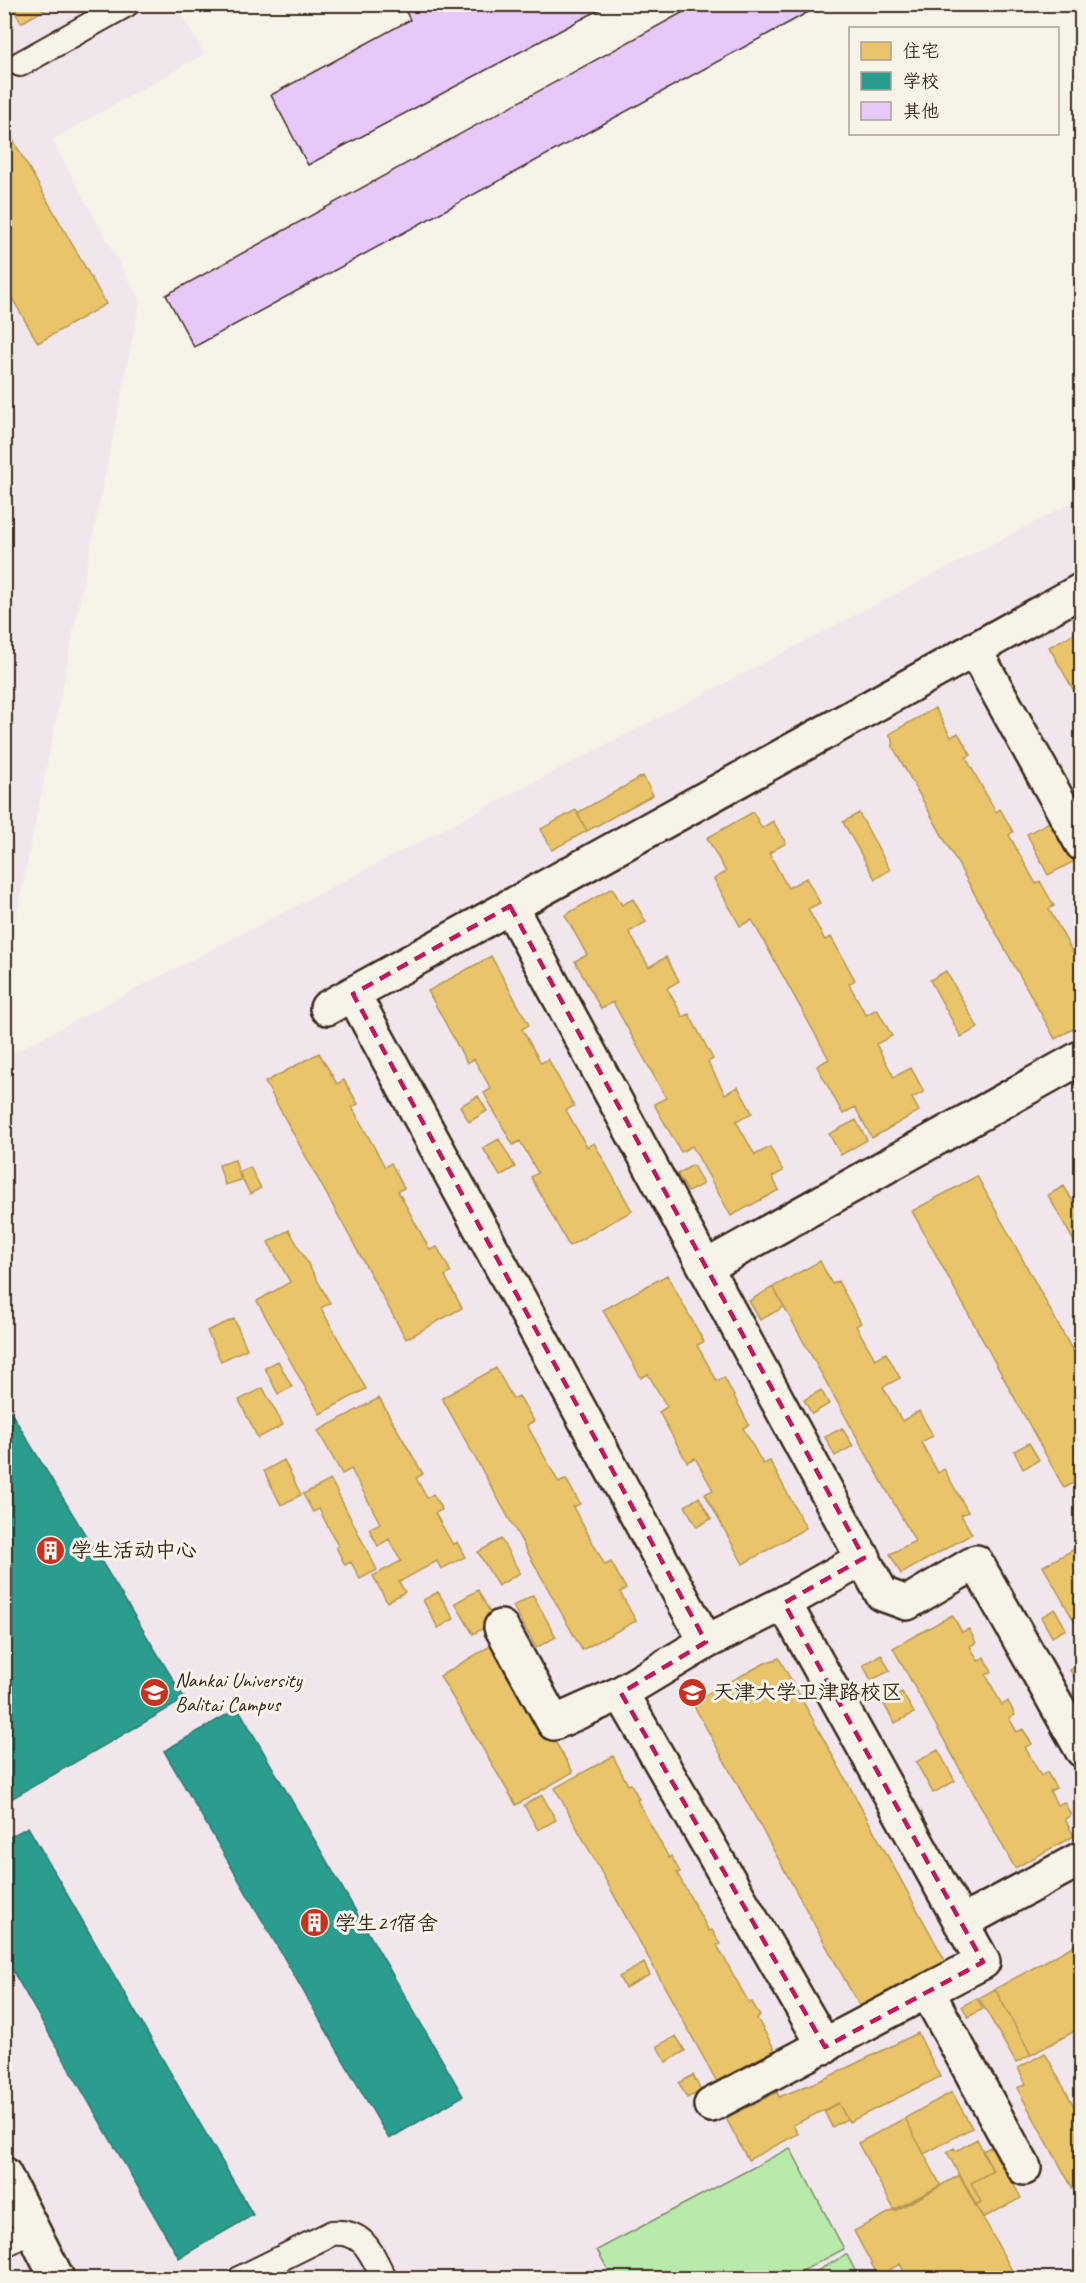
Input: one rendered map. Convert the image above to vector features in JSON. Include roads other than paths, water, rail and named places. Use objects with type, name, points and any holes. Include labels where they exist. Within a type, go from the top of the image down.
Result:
[{"type":"street","points":[[706,1642],[340,1001],[1082,590]]},
{"type":"street","points":[[974,649],[1082,844]]},
{"type":"street","points":[[510,906],[882,1594],[907,1603],[976,1563],[1082,1750]]},
{"type":"street","points":[[706,1267],[1082,1057]]},
{"type":"street","points":[[501,1627],[554,1723],[621,1693],[706,1642],[784,1603],[864,1558]]},
{"type":"street","points":[[711,2105],[983,1962],[784,1603]]},
{"type":"street","points":[[621,1693],[825,2047]]},
{"type":"street","points":[[961,1923],[1082,1858]]},
{"type":"street","points":[[927,1991],[1024,2168]]},
{"type":"street","points":[[4,2174],[18,2237],[57,2278]]},
{"type":"lane","points":[[20,64],[127,4]]},
{"type":"lane","points":[[241,2278],[332,2234],[344,2232],[365,2243],[384,2278]]},
{"type":"place","name":"学生活动中心","points":[[50,1550]]},
{"type":"place","name":"Nankai University Balitai Campus","points":[[154,1692]]},
{"type":"place","name":"天津大学卫津路校区","points":[[692,1692]]},
{"type":"place","name":"学生21宿舍","points":[[314,1923]]}]
